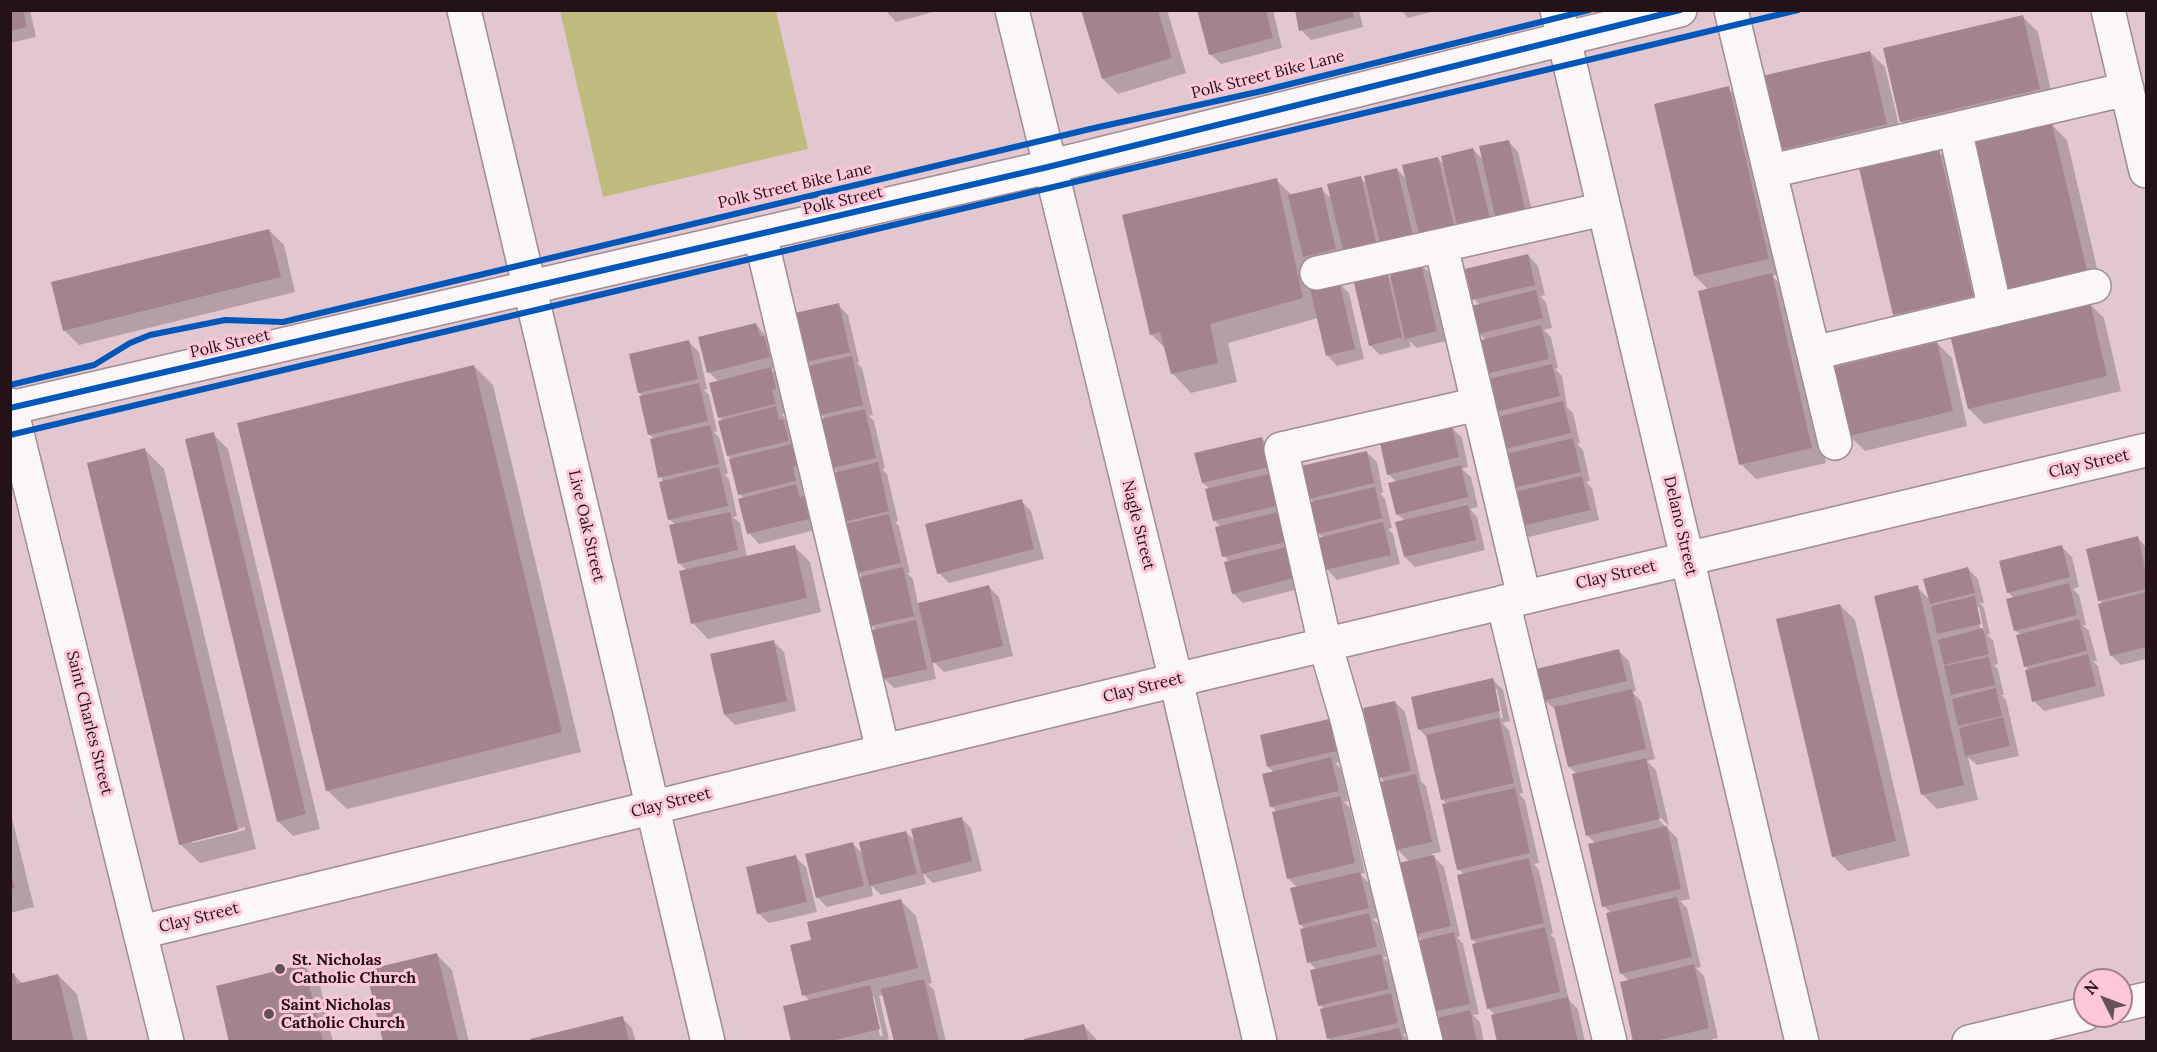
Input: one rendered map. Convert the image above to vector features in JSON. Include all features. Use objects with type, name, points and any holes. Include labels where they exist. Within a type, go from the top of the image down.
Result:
[{"type":"street","name":"Live Oak Street","points":[[464,10],[708,1041]]},
{"type":"street","name":"Nagle Street","points":[[1012,10],[1048,166],[1176,680],[1260,1041]]},
{"type":"street","name":"Polk Street","points":[[11,407],[530,289],[1048,166],[1560,25],[1680,10]]},
{"type":"street","points":[[1731,10],[1835,443]]},
{"type":"street","points":[[2108,10],[2132,76],[2146,171]]},
{"type":"street","name":"Delano Street","points":[[1560,25],[1803,1041]]},
{"type":"street","points":[[1771,171],[1955,129],[2132,76]]},
{"type":"street","points":[[1955,129],[1995,310]]},
{"type":"street","points":[[1317,273],[1604,209]]},
{"type":"street","points":[[760,234],[883,751]]},
{"type":"street","points":[[1441,246],[1478,404],[1514,599],[1611,1041]]},
{"type":"street","points":[[1814,353],[2094,286]]},
{"type":"street","points":[[1426,1041],[1347,719],[1325,644],[1281,449],[1478,404]]},
{"type":"street","name":"Saint Charles Street","points":[[11,407],[167,1041]]},
{"type":"street","name":"Clay Street","points":[[141,932],[1325,644],[2146,450]]},
{"type":"street","points":[[1969,1041],[2073,1017]]},
{"type":"shaded area","points":[[560,11],[776,11],[808,149],[603,197]]},
{"type":"building","points":[[10,10],[23,10],[27,27],[10,31]]},
{"type":"building","points":[[1081,10],[1158,10],[1172,58],[1102,79]]},
{"type":"building","points":[[1197,10],[1266,10],[1273,38],[1209,55]]},
{"type":"building","points":[[1295,10],[1352,10],[1354,17],[1299,31]]},
{"type":"building","points":[[2023,15],[2040,89],[1900,122],[1883,48]]},
{"type":"building","points":[[1870,51],[1887,124],[1780,150],[1762,76]]},
{"type":"building","points":[[1729,86],[1769,259],[1694,276],[1654,104]]},
{"type":"building","points":[[2052,124],[2087,270],[2007,289],[1973,142]]},
{"type":"building","points":[[1509,140],[1525,209],[1495,216],[1479,146]]},
{"type":"building","points":[[1473,148],[1490,218],[1457,225],[1441,156]]},
{"type":"building","points":[[1939,149],[1973,296],[1893,315],[1859,168]]},
{"type":"building","points":[[1438,157],[1454,226],[1419,234],[1402,165]]},
{"type":"building","points":[[1397,168],[1413,235],[1380,243],[1364,176]]},
{"type":"building","points":[[1361,176],[1376,242],[1343,250],[1327,184]]},
{"type":"building","points":[[1277,178],[1303,298],[1210,324],[1218,363],[1171,374],[1160,332],[1150,335],[1122,215]]},
{"type":"building","points":[[1322,187],[1336,249],[1303,257],[1288,195]]},
{"type":"building","points":[[269,229],[281,277],[63,331],[51,282]]},
{"type":"building","points":[[1528,254],[1535,285],[1472,300],[1465,269]]},
{"type":"building","points":[[1421,263],[1437,331],[1405,339],[1389,270]]},
{"type":"building","points":[[1387,272],[1402,337],[1369,346],[1353,279]]},
{"type":"building","points":[[1772,273],[1812,448],[1739,465],[1698,291]]},
{"type":"building","points":[[1339,281],[1355,349],[1326,356],[1310,289]]},
{"type":"building","points":[[1536,290],[1543,318],[1478,334],[1471,306]]},
{"type":"building","points":[[2090,302],[2107,376],[1968,409],[1950,335]]},
{"type":"building","points":[[839,303],[850,352],[806,362],[795,313]]},
{"type":"building","points":[[756,323],[760,336],[764,336],[770,357],[707,373],[698,337]]},
{"type":"building","points":[[1541,325],[1549,359],[1485,374],[1477,341]]},
{"type":"building","points":[[689,340],[698,379],[638,393],[629,354]]},
{"type":"building","points":[[1937,342],[1953,411],[1849,436],[1833,367]]},
{"type":"building","points":[[852,356],[863,405],[820,415],[808,366]]},
{"type":"building","points":[[1552,364],[1560,396],[1492,413],[1484,380]]},
{"type":"building","points":[[474,365],[562,732],[326,791],[237,423]]},
{"type":"building","points":[[771,367],[776,389],[772,390],[776,404],[718,418],[709,383]]},
{"type":"building","points":[[699,383],[708,421],[648,435],[639,396]]},
{"type":"building","points":[[1563,401],[1571,433],[1501,450],[1493,418]]},
{"type":"building","points":[[776,406],[779,420],[783,419],[789,441],[727,456],[718,421]]},
{"type":"building","points":[[865,409],[876,458],[832,468],[820,419]]},
{"type":"building","points":[[710,425],[719,464],[658,478],[650,439]]},
{"type":"building","points":[[1452,426],[1459,457],[1387,475],[1380,443]]},
{"type":"building","points":[[214,432],[306,814],[277,822],[185,439]]},
{"type":"building","points":[[1262,437],[1269,467],[1202,483],[1194,453]]},
{"type":"building","points":[[1573,438],[1581,472],[1509,489],[1502,455]]},
{"type":"building","points":[[792,444],[797,466],[793,467],[796,481],[738,495],[729,459]]},
{"type":"building","points":[[145,448],[238,830],[179,845],[87,463]]},
{"type":"building","points":[[1367,451],[1374,483],[1309,499],[1301,466]]},
{"type":"building","points":[[878,462],[889,511],[844,522],[833,473]]},
{"type":"building","points":[[1461,465],[1468,497],[1396,515],[1388,483]]},
{"type":"building","points":[[719,467],[728,506],[668,520],[659,482]]},
{"type":"building","points":[[1269,474],[1277,506],[1213,521],[1205,489]]},
{"type":"building","points":[[1582,476],[1590,510],[1518,527],[1510,493]]},
{"type":"building","points":[[796,484],[800,498],[804,496],[809,519],[747,534],[738,499]]},
{"type":"building","points":[[1375,487],[1382,518],[1317,534],[1310,502]]},
{"type":"building","points":[[1022,499],[1034,549],[937,574],[925,524]]},
{"type":"building","points":[[1468,505],[1476,540],[1404,557],[1395,522]]},
{"type":"building","points":[[730,512],[738,550],[678,564],[669,525]]},
{"type":"building","points":[[1278,512],[1285,542],[1222,557],[1215,527]]},
{"type":"building","points":[[889,514],[901,563],[856,573],[845,524]]},
{"type":"building","points":[[1383,522],[1391,555],[1325,570],[1318,538]]},
{"type":"building","points":[[2138,536],[2146,573],[2146,589],[2098,601],[2086,549]]},
{"type":"building","points":[[795,545],[807,598],[691,624],[679,571]]},
{"type":"building","points":[[2062,545],[2070,577],[2007,593],[1999,561]]},
{"type":"building","points":[[1287,547],[1294,578],[1232,594],[1224,562]]},
{"type":"building","points":[[903,567],[914,616],[870,626],[859,577]]},
{"type":"building","points":[[1968,567],[1975,593],[1930,604],[1923,579]]},
{"type":"building","points":[[2069,583],[2077,615],[2014,631],[2006,599]]},
{"type":"building","points":[[989,585],[1003,646],[932,663],[918,603]]},
{"type":"building","points":[[1918,585],[1964,785],[1921,795],[1874,596]]},
{"type":"building","points":[[2146,592],[2146,647],[2110,656],[2098,604]]},
{"type":"building","points":[[1975,596],[1981,624],[1937,634],[1931,606]]},
{"type":"building","points":[[1840,604],[1896,841],[1832,857],[1776,619]]},
{"type":"building","points":[[2079,619],[2087,651],[2024,667],[2016,635]]},
{"type":"building","points":[[916,620],[927,669],[883,679],[872,630]]},
{"type":"building","points":[[1983,628],[1989,654],[1944,665],[1938,640]]},
{"type":"building","points":[[774,640],[787,701],[724,715],[710,654]]},
{"type":"building","points":[[1619,649],[1627,681],[1543,701],[1536,669]]},
{"type":"building","points":[[2088,654],[2096,686],[2032,702],[2025,670]]},
{"type":"building","points":[[1989,657],[1995,685],[1951,695],[1944,666]]},
{"type":"building","points":[[1493,678],[1500,711],[1418,730],[1411,697]]},
{"type":"building","points":[[1996,688],[2002,716],[1958,726],[1952,699]]},
{"type":"building","points":[[1632,689],[1646,749],[1568,767],[1554,707]]},
{"type":"building","points":[[1395,701],[1411,771],[1379,778],[1363,708]]},
{"type":"building","points":[[2003,717],[2010,746],[1965,756],[1959,728]]},
{"type":"building","points":[[1499,718],[1514,783],[1441,800],[1426,735]]},
{"type":"building","points":[[1329,719],[1337,751],[1267,767],[1260,735]]},
{"type":"building","points":[[1331,757],[1339,791],[1270,807],[1262,774]]},
{"type":"building","points":[[1646,758],[1660,819],[1586,836],[1572,774]]},
{"type":"building","points":[[1416,774],[1432,842],[1396,850],[1380,782]]},
{"type":"building","points":[[1515,788],[1530,853],[1457,870],[1442,804]]},
{"type":"building","points":[[1340,796],[1355,863],[1287,879],[1272,812]]},
{"type":"building","points":[[962,817],[972,861],[922,874],[911,829]]},
{"type":"building","points":[[1667,826],[1681,889],[1602,907],[1588,844]]},
{"type":"building","points":[[906,831],[917,874],[869,886],[859,842]]},
{"type":"building","points":[[853,842],[864,886],[816,898],[805,854]]},
{"type":"building","points":[[796,855],[807,902],[757,914],[746,867]]},
{"type":"building","points":[[1434,855],[1451,926],[1414,935],[1398,863]]},
{"type":"building","points":[[1529,858],[1544,923],[1471,940],[1457,875]]},
{"type":"building","points":[[10,872],[15,888],[10,889]]},
{"type":"building","points":[[1360,872],[1369,908],[1299,925],[1290,888]]},
{"type":"building","points":[[1677,897],[1692,957],[1620,974],[1606,913]]},
{"type":"building","points":[[901,899],[918,968],[802,996],[790,945],[811,940],[807,922]]},
{"type":"building","points":[[1369,913],[1377,947],[1307,963],[1300,929]]},
{"type":"building","points":[[1545,927],[1560,992],[1487,1009],[1472,944]]},
{"type":"building","points":[[1454,932],[1470,1004],[1432,1012],[1416,941]]},
{"type":"building","points":[[437,953],[458,1040],[383,1042],[366,970]]},
{"type":"building","points":[[1381,954],[1389,989],[1318,1006],[1310,970]]},
{"type":"building","name":"Saint Nicholas Catholic Church","points":[[304,964],[323,1042],[229,1042],[216,986]]},
{"type":"building","points":[[1694,964],[1709,1028],[1651,1042],[1633,1042],[1620,982]]},
{"type":"building","points":[[14,973],[17,984],[58,974],[74,1042],[10,1042],[10,974]]},
{"type":"building","points":[[924,979],[939,1042],[894,1042],[881,989]]},
{"type":"building","points":[[870,985],[880,1029],[827,1042],[791,1042],[783,1006]]},
{"type":"building","points":[[1391,993],[1398,1023],[1327,1039],[1320,1009]]},
{"type":"building","points":[[1568,997],[1578,1042],[1497,1042],[1491,1015]]},
{"type":"building","points":[[1470,1010],[1477,1042],[1438,1042],[1433,1019]]},
{"type":"building","points":[[623,1016],[629,1042],[530,1042],[530,1039]]},
{"type":"building","points":[[1084,1024],[1089,1042],[1024,1042],[1024,1039]]},
{"type":"building","points":[[1399,1028],[1403,1042],[1342,1042],[1342,1041]]},
{"type":"cycle path","name":"Polk Street Bike Lane","points":[[10,385],[94,365],[130,343],[150,335],[225,320],[283,322],[1090,129],[1262,91],[1589,10]]},
{"type":"cycle path","points":[[10,408],[1048,167],[1680,10]]},
{"type":"cycle path","points":[[10,435],[1798,10]]},
{"type":"place","name":"St. Nicholas Catholic Church","points":[[280,969]]},
{"type":"place","name":"Saint Nicholas Catholic Church","points":[[269,1014]]}]
